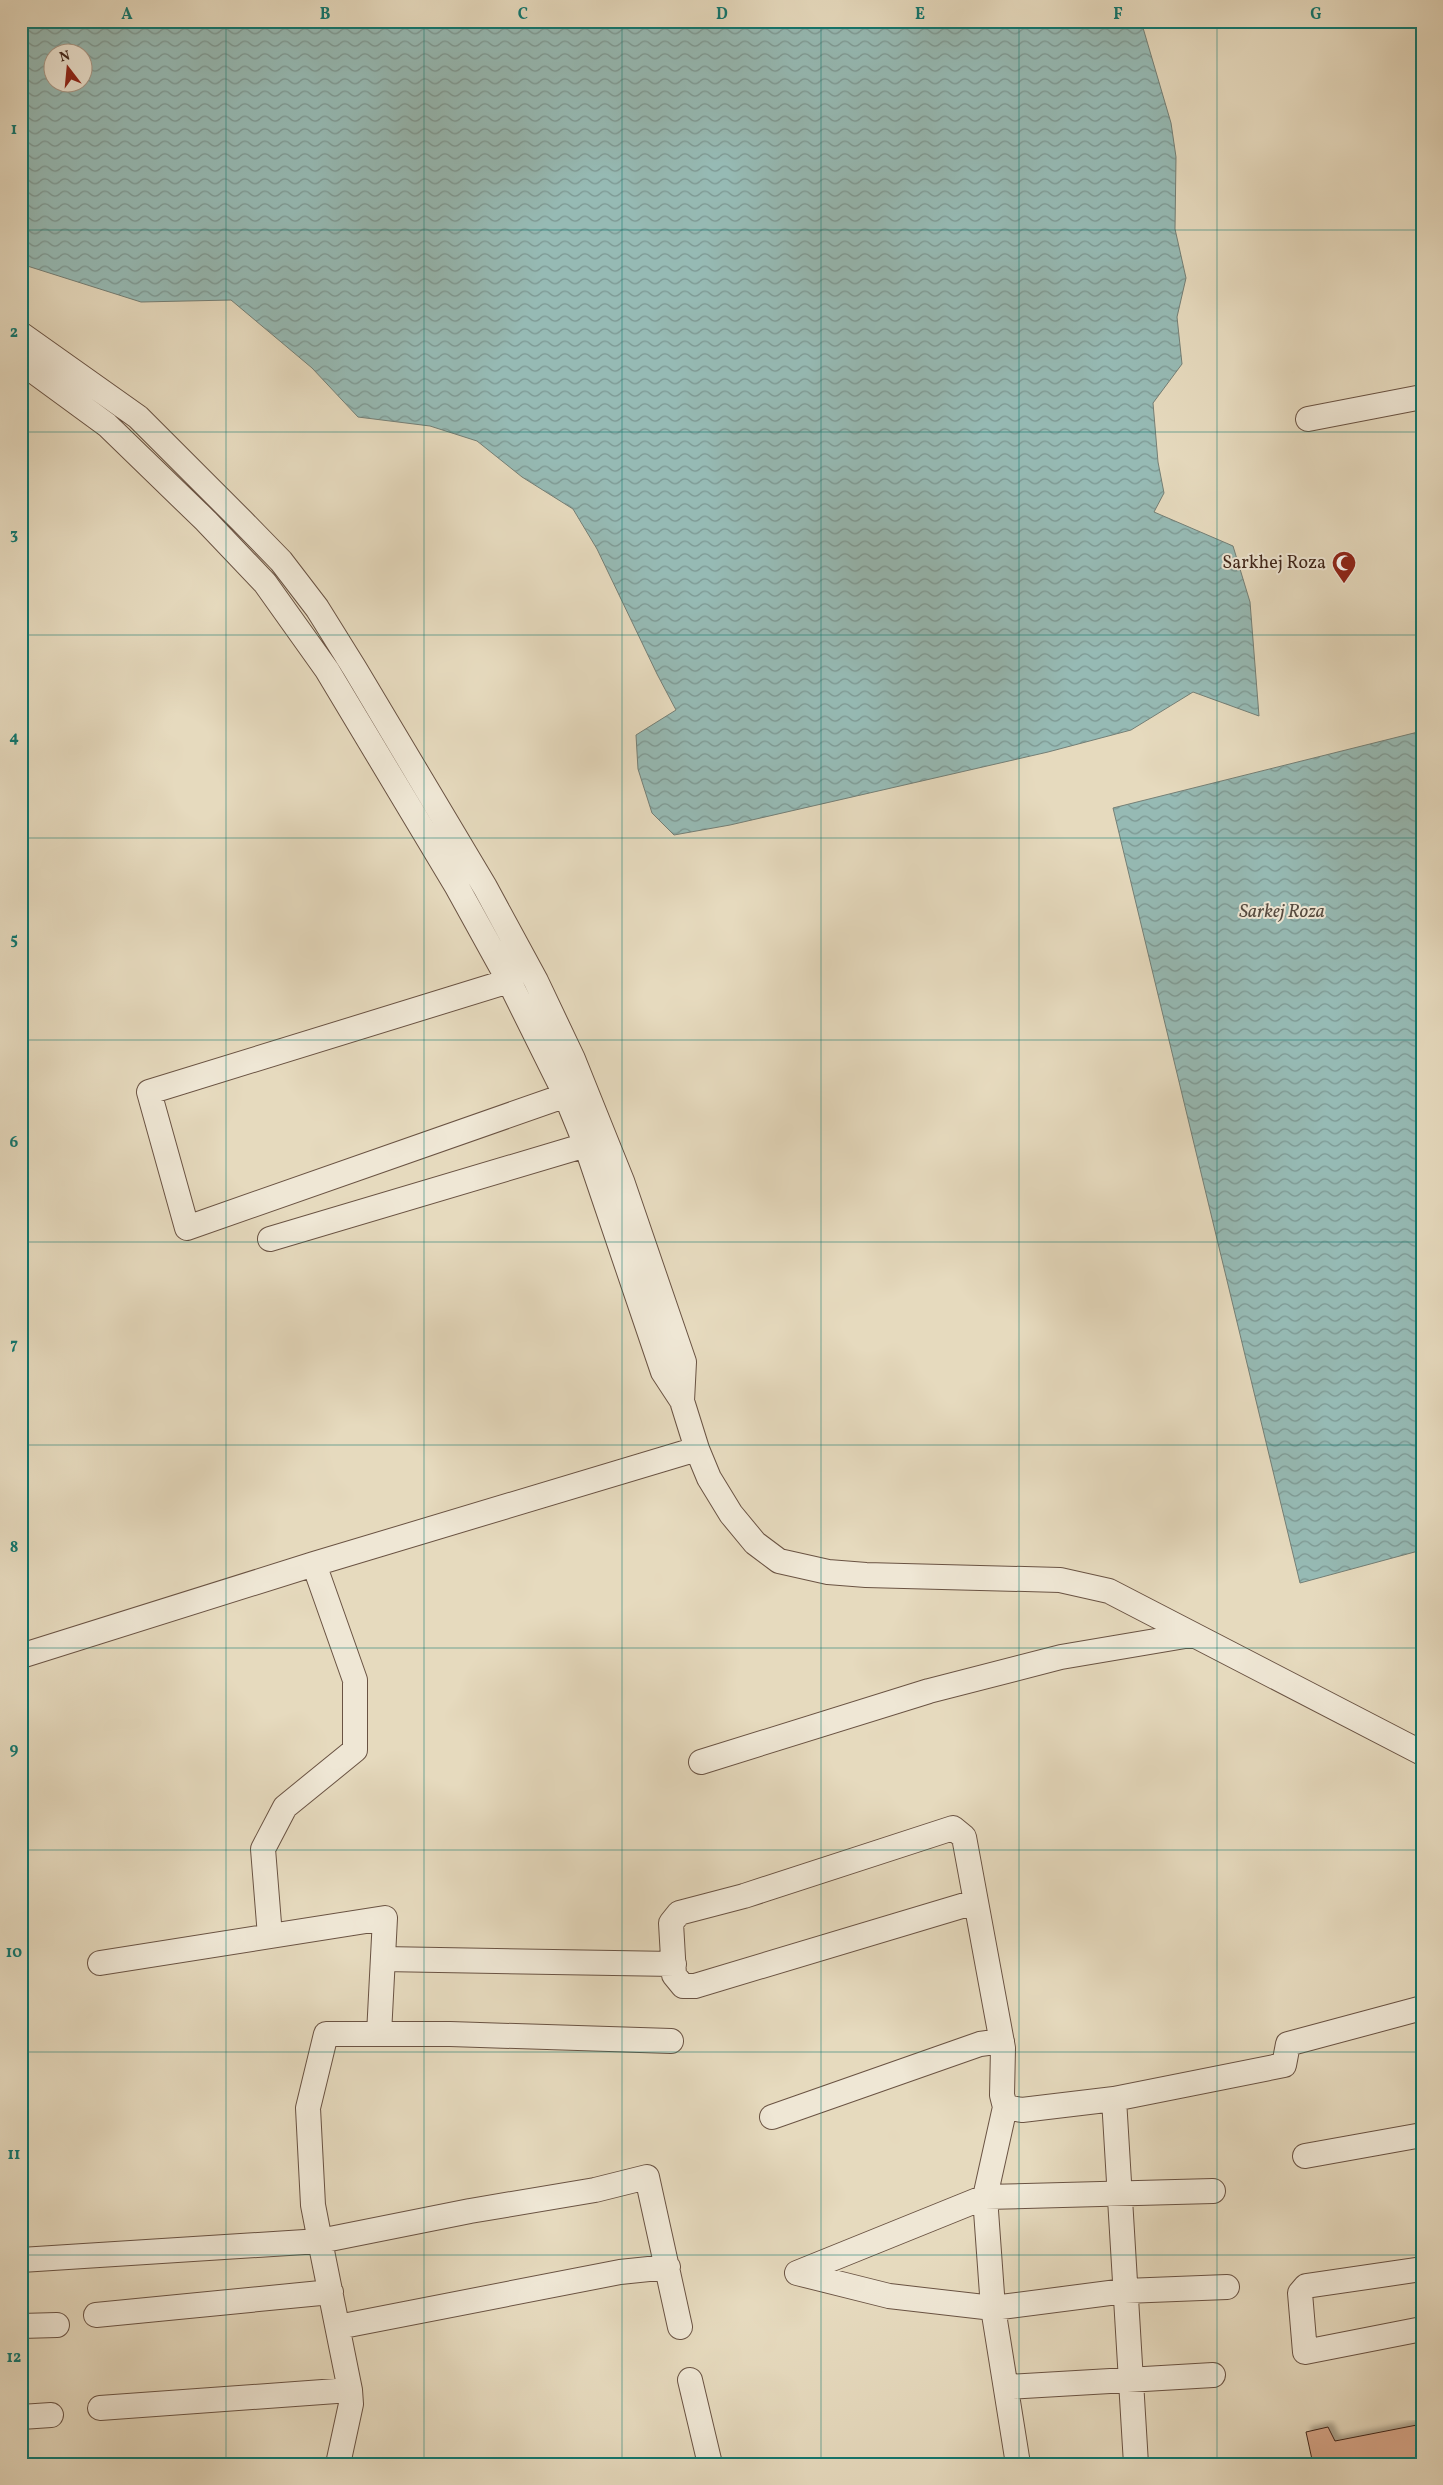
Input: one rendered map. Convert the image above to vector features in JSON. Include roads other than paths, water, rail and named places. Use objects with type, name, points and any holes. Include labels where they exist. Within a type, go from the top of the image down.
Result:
[{"type":"street","points":[[21,334],[138,417],[281,561],[349,658],[478,875],[536,981],[638,1262],[663,1372],[682,1401],[697,1450],[709,1478],[731,1514],[755,1543],[779,1561],[809,1569],[866,1575],[1067,1581],[1108,1591],[1191,1636],[1422,1753]]},
{"type":"street","points":[[21,362],[107,425],[223,539],[264,583],[327,670],[456,885],[509,981],[576,1092],[586,1145],[638,1262]]},
{"type":"street","points":[[1308,419],[1422,397]]},
{"type":"street","points":[[223,539],[242,521]]},
{"type":"street","points":[[280,604],[303,590]]},
{"type":"street","points":[[327,670],[349,658]]},
{"type":"street","points":[[456,885],[478,875]]},
{"type":"street","points":[[509,981],[149,1092],[187,1228],[576,1092]]},
{"type":"street","points":[[270,1239],[586,1145]]},
{"type":"street","points":[[21,1656],[314,1564],[697,1450]]},
{"type":"street","points":[[270,1936],[263,1849],[285,1807],[355,1750],[355,1680],[314,1564]]},
{"type":"street","points":[[701,1762],[929,1691],[1061,1657],[1191,1636]]},
{"type":"street","points":[[975,1902],[695,1986],[683,1986],[674,1975],[671,1923],[679,1912],[744,1896],[953,1828],[964,1837],[1002,2041],[1002,2095],[1005,2107],[985,2197],[993,2308],[1018,2464]]},
{"type":"street","points":[[100,1963],[385,1918],[379,2034]]},
{"type":"street","points":[[383,1960],[674,1964]]},
{"type":"street","points":[[1005,2107],[1022,2110],[1114,2099],[1284,2065],[1288,2044],[1422,2008]]},
{"type":"street","points":[[338,2464],[351,2404],[350,2390],[313,2205],[308,2108],[326,2034],[450,2034],[671,2041]]},
{"type":"street","points":[[772,2117],[980,2044],[1002,2041]]},
{"type":"street","points":[[1114,2099],[1136,2464]]},
{"type":"street","points":[[1305,2156],[1422,2135]]},
{"type":"street","points":[[21,2260],[320,2241],[470,2211],[595,2190],[647,2177],[680,2327]]},
{"type":"street","points":[[1212,2191],[985,2197],[797,2274],[888,2296],[993,2308],[1125,2291],[1227,2287]]},
{"type":"street","points":[[338,2327],[620,2272],[668,2267]]},
{"type":"street","points":[[1422,2269],[1306,2286],[1300,2293],[1305,2352],[1422,2329]]},
{"type":"street","points":[[96,2315],[331,2292]]},
{"type":"street","points":[[21,2326],[57,2325]]},
{"type":"street","points":[[1007,2387],[1213,2375]]},
{"type":"street","points":[[690,2380],[710,2464]]},
{"type":"street","points":[[100,2408],[350,2390]]},
{"type":"street","points":[[21,2417],[52,2415]]},
{"type":"water","points":[[21,21],[1141,21],[1171,123],[1176,157],[1175,229],[1186,278],[1177,317],[1182,364],[1153,403],[1158,462],[1164,493],[1154,512],[1233,546],[1250,602],[1259,716],[1193,692],[1131,730],[1048,752],[730,825],[674,835],[652,813],[638,769],[636,735],[676,710],[597,549],[573,509],[522,477],[477,441],[430,426],[358,417],[312,368],[231,300],[141,302],[21,264]]},
{"type":"water","name":"Sarkej Roza","points":[[1422,731],[1422,1550],[1300,1583],[1113,808]]},
{"type":"place","name":"Sarkhej Roza","points":[[1344,584]]}]
